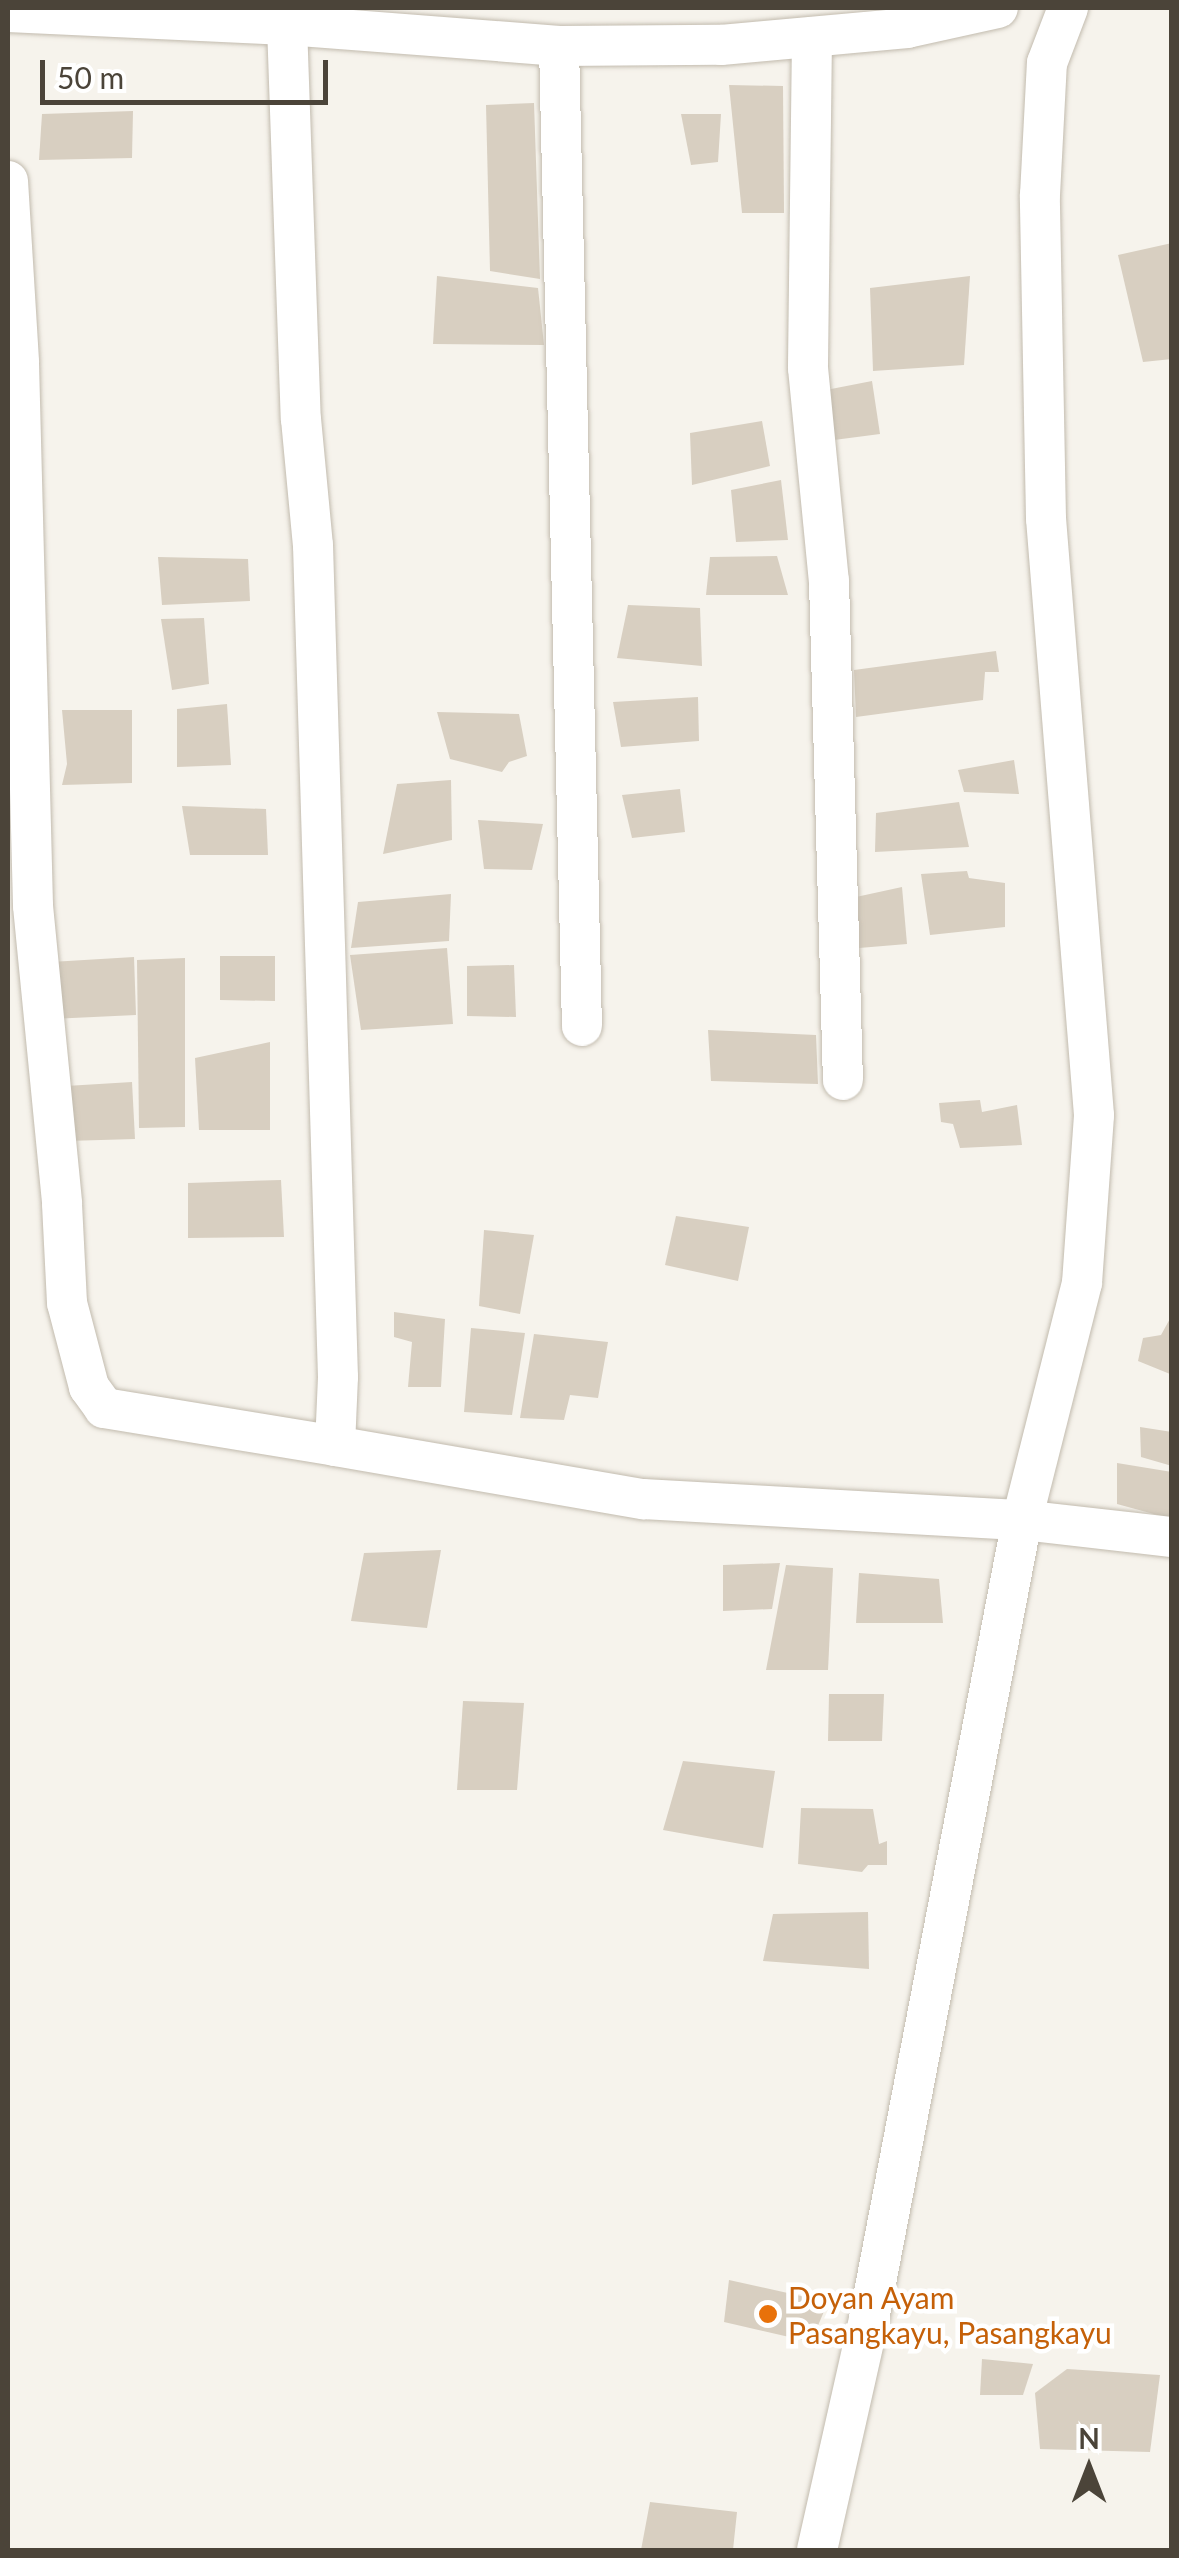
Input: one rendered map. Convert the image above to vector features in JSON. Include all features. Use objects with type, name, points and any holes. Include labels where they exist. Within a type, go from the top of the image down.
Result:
[{"type":"street","points":[[8,12],[287,25],[559,46],[720,45],[907,28],[998,8]]},
{"type":"street","points":[[816,2550],[869,2319],[1022,1520],[1082,1283],[1094,1116],[1046,518],[1040,195],[1048,64],[1068,8]]},
{"type":"street","points":[[287,25],[300,399],[313,545],[338,1377],[336,1446]]},
{"type":"street","points":[[812,37],[808,368],[829,582],[844,1080]]},
{"type":"street","points":[[559,46],[582,1026]]},
{"type":"street","points":[[8,181],[20,363],[33,906],[62,1204],[67,1303],[89,1387],[104,1408],[642,1499],[1022,1520],[1172,1537]]},
{"type":"building","points":[[729,85],[783,86],[784,213],[742,213]]},
{"type":"building","points":[[534,103],[540,279],[490,271],[486,105]]},
{"type":"building","points":[[133,111],[132,158],[39,160],[42,114]]},
{"type":"building","points":[[681,114],[721,114],[718,162],[691,165]]},
{"type":"building","points":[[1172,243],[1172,359],[1143,362],[1118,255]]},
{"type":"building","points":[[437,276],[538,288],[544,345],[433,344]]},
{"type":"building","points":[[970,276],[964,365],[873,371],[870,288]]},
{"type":"building","points":[[872,381],[880,434],[834,440],[826,390]]},
{"type":"building","points":[[762,421],[770,466],[692,485],[690,433]]},
{"type":"building","points":[[781,480],[788,540],[736,542],[731,490]]},
{"type":"building","points":[[777,556],[788,595],[706,595],[710,557]]},
{"type":"building","points":[[158,557],[248,559],[250,601],[162,605]]},
{"type":"building","points":[[628,605],[700,608],[702,666],[617,658]]},
{"type":"building","points":[[204,618],[209,684],[172,690],[161,619]]},
{"type":"building","points":[[996,651],[999,672],[985,672],[983,700],[856,717],[854,670]]},
{"type":"building","points":[[698,697],[699,741],[621,747],[613,702]]},
{"type":"building","points":[[227,704],[231,765],[177,767],[177,709]]},
{"type":"building","points":[[62,710],[132,710],[132,783],[62,785],[67,764]]},
{"type":"building","points":[[437,712],[519,714],[527,756],[509,762],[502,772],[450,759]]},
{"type":"building","points":[[1014,760],[1019,794],[964,792],[958,770]]},
{"type":"building","points":[[451,780],[452,840],[383,854],[397,784]]},
{"type":"building","points":[[680,789],[685,832],[632,838],[622,795]]},
{"type":"building","points":[[959,802],[969,847],[875,852],[876,813]]},
{"type":"building","points":[[182,806],[266,809],[268,855],[190,855]]},
{"type":"building","points":[[478,820],[543,824],[532,870],[484,869]]},
{"type":"building","points":[[967,871],[969,878],[1005,883],[1005,927],[930,935],[921,874]]},
{"type":"building","points":[[902,887],[907,944],[859,948],[856,897]]},
{"type":"building","points":[[451,894],[449,941],[351,948],[358,902]]},
{"type":"building","points":[[447,948],[453,1024],[361,1030],[350,955]]},
{"type":"building","points":[[220,956],[275,956],[275,1001],[220,1000]]},
{"type":"building","points":[[134,957],[136,1015],[51,1019],[51,962]]},
{"type":"building","points":[[185,958],[185,1127],[139,1128],[137,960]]},
{"type":"building","points":[[514,965],[516,1017],[467,1016],[467,966]]},
{"type":"building","points":[[708,1030],[816,1035],[818,1084],[711,1081]]},
{"type":"building","points":[[270,1042],[270,1130],[199,1130],[195,1058]]},
{"type":"building","points":[[132,1082],[135,1139],[67,1141],[66,1086]]},
{"type":"building","points":[[980,1100],[982,1112],[1017,1105],[1022,1145],[960,1148],[953,1124],[941,1122],[939,1103]]},
{"type":"building","points":[[281,1180],[284,1237],[188,1238],[188,1183]]},
{"type":"building","points":[[676,1216],[749,1227],[738,1281],[665,1265]]},
{"type":"building","points":[[484,1230],[534,1235],[520,1314],[479,1306]]},
{"type":"building","points":[[394,1312],[445,1319],[441,1387],[408,1387],[412,1342],[394,1337]]},
{"type":"building","points":[[1172,1315],[1170,1374],[1138,1361],[1143,1338],[1161,1335]]},
{"type":"building","points":[[471,1328],[525,1333],[512,1415],[464,1412]]},
{"type":"building","points":[[534,1334],[608,1342],[598,1398],[570,1395],[564,1420],[520,1418]]},
{"type":"building","points":[[1140,1427],[1172,1432],[1172,1466],[1141,1457]]},
{"type":"building","points":[[1117,1463],[1172,1472],[1172,1519],[1117,1504]]},
{"type":"building","points":[[441,1550],[427,1628],[351,1621],[364,1553]]},
{"type":"building","points":[[780,1563],[772,1609],[723,1611],[723,1565]]},
{"type":"building","points":[[786,1565],[833,1568],[828,1670],[766,1670]]},
{"type":"building","points":[[859,1573],[939,1579],[943,1623],[856,1623]]},
{"type":"building","points":[[829,1694],[884,1694],[882,1741],[828,1741]]},
{"type":"building","points":[[463,1701],[524,1703],[517,1790],[457,1790]]},
{"type":"building","points":[[683,1761],[775,1771],[763,1848],[663,1830]]},
{"type":"building","points":[[801,1808],[873,1809],[879,1844],[887,1841],[887,1865],[868,1865],[862,1872],[798,1864]]},
{"type":"building","points":[[868,1912],[869,1969],[763,1961],[773,1914]]},
{"type":"building","points":[[729,2280],[828,2302],[811,2342],[724,2322]]},
{"type":"building","points":[[982,2359],[1033,2364],[1023,2395],[980,2395]]},
{"type":"building","points":[[1067,2369],[1160,2375],[1150,2452],[1040,2449],[1035,2393]]},
{"type":"building","points":[[650,2502],[737,2512],[733,2550],[641,2550]]},
{"type":"place","name":"Doyan Ayam Pasangkayu, Pasangkayu","points":[[768,2314]]}]
